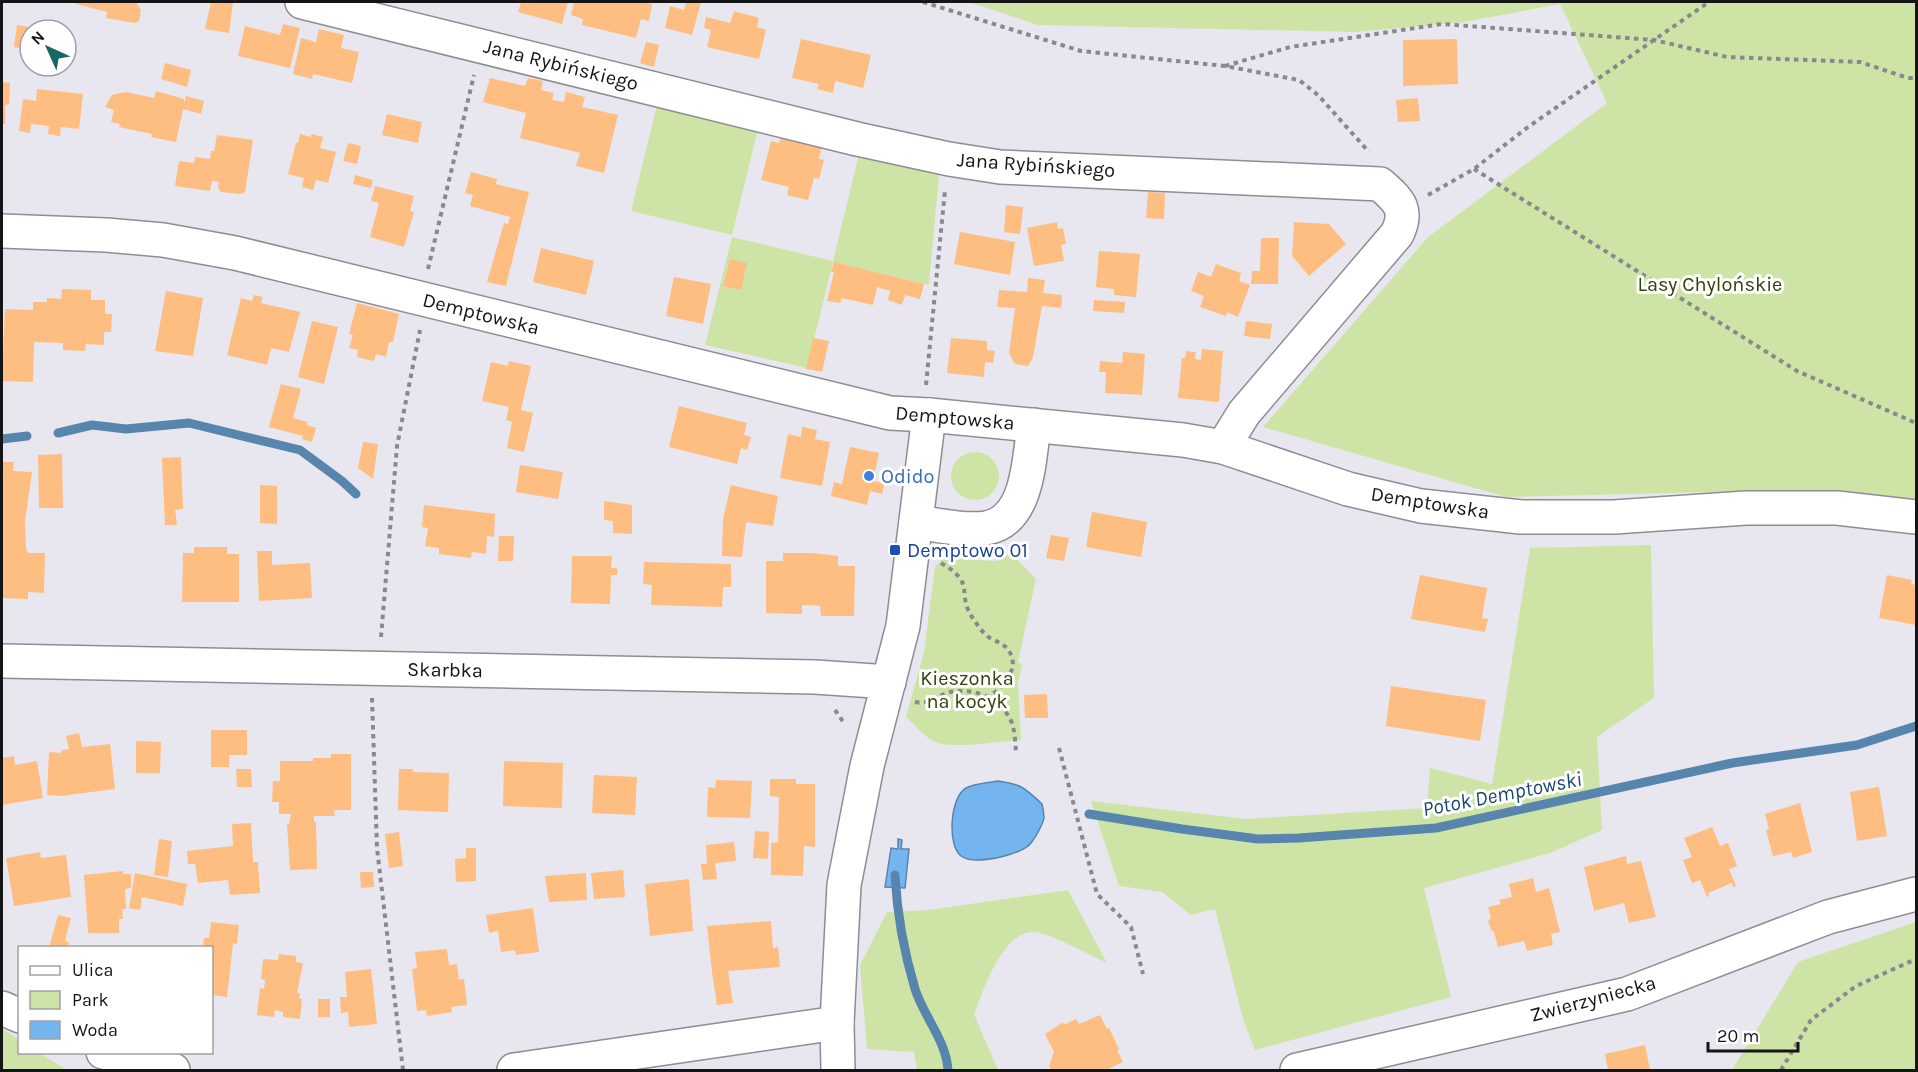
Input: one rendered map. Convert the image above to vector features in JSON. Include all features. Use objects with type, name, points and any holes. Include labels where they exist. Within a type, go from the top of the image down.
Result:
[{"type":"street","name":"Jana Rybińskiego","points":[[302,2],[857,139],[949,159],[1000,167],[1380,184]]},
{"type":"street","points":[[1223,447],[1244,413],[1397,234],[1403,222],[1402,211],[1398,200],[1380,184]]},
{"type":"street","name":"Demptowska","points":[[2,231],[106,235],[163,240],[235,253],[890,413],[1183,440],[1223,447],[1348,489],[1421,506],[1521,517],[1614,517],[1746,508],[1837,508],[1917,518]]},
{"type":"street","points":[[838,1071],[837,1023],[844,885],[867,766],[901,692],[903,626],[928,415]]},
{"type":"street","points":[[916,522],[988,528],[1004,520],[1017,506],[1024,489],[1034,425]]},
{"type":"street","name":"Skarbka","points":[[2,661],[815,677],[901,692]]},
{"type":"street","name":"Zwierzyniecka","points":[[1297,1071],[1627,994],[1828,917],[1917,894]]},
{"type":"street","points":[[2,1008],[18,1015]]},
{"type":"street","points":[[514,1071],[837,1023]]},
{"type":"street","points":[[107,1054],[173,1071]]},
{"type":"path","points":[[923,2],[1081,51],[1225,66],[1299,80],[1318,95],[1368,150],[1380,184]]},
{"type":"path","points":[[1402,211],[1474,169],[1528,127],[1709,2]]},
{"type":"path","points":[[1225,66],[1290,47],[1442,24],[1654,40],[1727,57],[1860,62],[1908,78],[1917,78]]},
{"type":"path","points":[[430,260],[473,79]]},
{"type":"path","points":[[1474,169],[1797,371],[1917,423]]},
{"type":"path","points":[[929,363],[945,188]]},
{"type":"path","points":[[381,641],[397,446],[420,326]]},
{"type":"path","points":[[936,559],[960,576],[970,614],[981,629],[1010,651],[1012,672],[1005,683],[988,697]]},
{"type":"path","points":[[901,692],[922,703],[953,692],[967,691],[988,697],[1004,710],[1012,723],[1016,751]]},
{"type":"path","points":[[372,703],[377,848],[403,1071]]},
{"type":"path","points":[[1059,748],[1097,894],[1131,927],[1143,974]]},
{"type":"path","points":[[1780,1071],[1811,1020],[1857,986],[1917,959]]},
{"type":"green space","name":"Lasy Chylońskie","points":[[969,2],[1916,2],[1916,502],[1758,491],[1506,497],[1263,427],[1428,237],[1607,103],[1560,4],[1464,22],[1355,32],[1038,25]]},
{"type":"green space","points":[[657,105],[758,129],[732,235],[631,211]]},
{"type":"green space","points":[[859,154],[939,174],[929,285],[833,262],[807,368],[705,345],[732,237],[833,261]]},
{"type":"green space","points":[[970,452],[980,452],[995,462],[999,476],[998,485],[989,496],[980,500],[970,500],[955,490],[951,481],[951,471],[961,456]]},
{"type":"green space","points":[[1651,545],[1654,698],[1597,737],[1602,830],[1550,853],[1424,888],[1451,997],[1255,1050],[1243,1019],[1215,909],[1191,915],[1162,892],[1119,886],[1091,801],[1246,819],[1427,808],[1430,768],[1492,784],[1530,548]]},
{"type":"green space","name":"Kieszonka na kocyk","points":[[1011,553],[1036,579],[1018,662],[1022,664],[1018,684],[1021,740],[949,745],[931,740],[906,717],[924,652],[935,567],[943,558],[997,561]]},
{"type":"green space","points":[[1068,890],[1107,963],[1040,933],[1023,934],[1013,941],[1004,951],[989,977],[974,1014],[998,1070],[917,1070],[914,1052],[867,1049],[860,965],[887,912],[928,910]]},
{"type":"green space","points":[[1916,922],[1916,1070],[1732,1070],[1798,962]]},
{"type":"green space","points":[[2,1028],[18,1039],[18,1054],[41,1054],[67,1070],[2,1070]]},
{"type":"water","points":[[998,781],[1022,788],[1042,804],[1044,818],[1041,827],[1031,843],[1018,852],[998,858],[967,859],[957,850],[952,832],[957,801],[966,788]]},
{"type":"water","points":[[898,839],[902,840],[901,849],[909,849],[905,888],[885,887],[891,848],[898,849]]},
{"type":"building","points":[[77,2],[136,2],[141,10],[139,21],[135,23],[106,18],[107,12],[76,4]]},
{"type":"building","points":[[211,2],[233,2],[229,33],[205,29]]},
{"type":"building","points":[[521,2],[568,2],[562,24],[518,12]]},
{"type":"building","points":[[574,2],[652,4],[649,21],[641,19],[636,38],[582,25],[583,19],[571,15]]},
{"type":"building","points":[[686,2],[701,2],[692,35],[665,28],[670,6],[684,10]]},
{"type":"building","points":[[734,11],[759,18],[757,27],[766,30],[759,59],[707,47],[711,30],[704,28],[706,17],[730,23]]},
{"type":"building","points":[[283,24],[300,28],[290,68],[238,56],[245,26],[280,35]]},
{"type":"building","points":[[17,25],[18,48],[14,47]]},
{"type":"building","points":[[319,29],[344,35],[341,48],[359,52],[352,83],[313,74],[312,79],[293,74],[301,38],[316,42]]},
{"type":"building","points":[[801,39],[871,55],[863,88],[835,81],[833,93],[817,89],[819,84],[792,78]]},
{"type":"building","points":[[1457,39],[1458,84],[1403,86],[1403,40]]},
{"type":"building","points":[[646,42],[659,45],[654,67],[640,63]]},
{"type":"building","points":[[165,63],[191,70],[187,87],[161,79]]},
{"type":"building","points":[[490,78],[525,86],[528,78],[543,81],[541,90],[554,93],[552,100],[564,102],[566,92],[585,97],[582,107],[618,115],[604,173],[576,166],[580,153],[520,138],[526,113],[483,102]]},
{"type":"building","points":[[2,82],[10,83],[9,104],[5,105],[5,124],[2,124]]},
{"type":"building","points":[[37,89],[83,94],[79,129],[61,127],[60,136],[48,134],[49,126],[31,124],[30,133],[19,131],[23,99],[36,101]]},
{"type":"building","points":[[156,91],[184,99],[184,104],[186,96],[204,101],[201,114],[183,109],[176,142],[119,127],[120,124],[111,122],[114,110],[105,107],[112,95],[126,92],[154,98]]},
{"type":"building","points":[[1418,98],[1420,121],[1398,122],[1396,100]]},
{"type":"building","points":[[387,114],[422,122],[418,143],[382,135]]},
{"type":"building","points":[[300,134],[323,137],[320,148],[336,152],[328,183],[316,180],[313,190],[302,187],[304,178],[288,174]]},
{"type":"building","points":[[217,135],[253,140],[245,192],[241,194],[221,192],[218,188],[219,182],[212,181],[210,191],[175,186],[179,161],[194,163],[195,157],[210,159]]},
{"type":"building","points":[[781,135],[822,145],[819,159],[824,160],[819,179],[814,178],[808,200],[787,195],[789,187],[761,180],[771,141],[779,143]]},
{"type":"building","points":[[348,143],[361,146],[357,164],[343,161]]},
{"type":"building","points":[[471,172],[497,179],[496,184],[529,192],[506,286],[487,282],[504,223],[508,224],[510,217],[470,206],[473,195],[465,193]]},
{"type":"building","points":[[355,175],[373,180],[371,188],[353,184]]},
{"type":"building","points":[[375,186],[414,196],[410,211],[414,212],[404,247],[370,237],[379,203],[371,201]]},
{"type":"building","points":[[1148,192],[1165,193],[1164,219],[1146,218]]},
{"type":"building","points":[[1006,205],[1023,207],[1020,234],[1004,232]]},
{"type":"building","points":[[1057,222],[1058,229],[1063,228],[1066,244],[1061,245],[1064,261],[1034,266],[1027,228]]},
{"type":"building","points":[[1294,222],[1329,224],[1346,244],[1309,276],[1292,256]]},
{"type":"building","points":[[960,232],[1015,242],[1010,275],[954,264]]},
{"type":"building","points":[[1261,238],[1279,238],[1278,284],[1251,284],[1252,271],[1260,271]]},
{"type":"building","points":[[541,248],[594,261],[586,295],[533,282]]},
{"type":"building","points":[[1099,251],[1140,254],[1136,297],[1114,295],[1114,289],[1096,287]]},
{"type":"building","points":[[730,259],[747,263],[741,290],[723,286]]},
{"type":"building","points":[[834,262],[924,284],[920,299],[905,295],[902,305],[888,300],[890,291],[877,287],[873,305],[842,298],[840,303],[827,301]]},
{"type":"building","points":[[1216,264],[1241,273],[1239,281],[1250,285],[1238,317],[1227,312],[1226,316],[1200,307],[1204,296],[1191,291],[1198,272],[1211,277]]},
{"type":"building","points":[[674,277],[711,284],[703,324],[666,316]]},
{"type":"building","points":[[1028,278],[1045,280],[1043,293],[1062,295],[1061,308],[1042,306],[1033,357],[1028,366],[1015,364],[1009,353],[1015,308],[997,307],[999,290],[1027,292]]},
{"type":"building","points":[[62,289],[91,290],[91,300],[105,300],[105,314],[112,314],[111,332],[104,332],[104,345],[86,344],[85,351],[63,350],[63,343],[34,342],[33,382],[2,381],[5,309],[33,310],[33,302],[47,302],[47,298],[61,299]]},
{"type":"building","points":[[166,291],[203,298],[193,356],[155,351]]},
{"type":"building","points":[[254,295],[263,297],[261,303],[300,312],[289,352],[271,348],[267,365],[227,355],[241,298],[252,301]]},
{"type":"building","points":[[1094,300],[1125,302],[1124,313],[1093,311]]},
{"type":"building","points":[[357,303],[399,314],[393,342],[389,342],[386,357],[376,354],[374,361],[357,357],[358,350],[349,348],[353,335],[349,334]]},
{"type":"building","points":[[312,321],[338,327],[324,384],[298,377]]},
{"type":"building","points":[[1246,321],[1272,324],[1270,339],[1244,336]]},
{"type":"building","points":[[813,338],[829,341],[822,372],[806,369]]},
{"type":"building","points":[[951,338],[987,341],[987,350],[995,351],[993,363],[985,362],[984,377],[947,373]]},
{"type":"building","points":[[1202,349],[1223,351],[1219,402],[1178,398],[1182,358],[1185,358],[1186,351],[1196,352],[1195,359],[1201,360]]},
{"type":"building","points":[[1123,352],[1145,354],[1142,395],[1105,393],[1106,372],[1099,372],[1100,361],[1122,363]]},
{"type":"building","points":[[509,361],[531,366],[521,410],[533,413],[524,452],[507,448],[512,422],[506,420],[509,407],[482,401],[491,362],[508,366]]},
{"type":"building","points":[[281,384],[301,389],[293,418],[308,422],[307,425],[316,428],[312,442],[302,439],[303,436],[269,427]]},
{"type":"building","points":[[679,406],[747,423],[744,435],[751,437],[747,450],[741,448],[737,464],[669,447]]},
{"type":"building","points":[[802,427],[817,430],[815,439],[830,442],[822,486],[780,478],[788,434],[801,437]]},
{"type":"building","points":[[363,442],[378,444],[373,479],[358,468]]},
{"type":"building","points":[[850,447],[879,453],[873,481],[885,483],[882,494],[870,491],[867,505],[831,496],[834,482],[842,484]]},
{"type":"building","points":[[62,454],[63,508],[39,508],[38,455]]},
{"type":"building","points":[[181,457],[183,509],[175,510],[177,525],[165,525],[162,458]]},
{"type":"building","points":[[2,462],[14,462],[13,471],[32,472],[25,521],[26,548],[28,553],[45,553],[44,593],[28,592],[28,599],[2,598]]},
{"type":"building","points":[[520,465],[563,472],[558,499],[516,492]]},
{"type":"building","points":[[260,485],[277,486],[277,524],[260,523]]},
{"type":"building","points":[[731,485],[778,496],[773,526],[746,522],[742,557],[722,556],[723,519]]},
{"type":"building","points":[[604,501],[632,505],[632,534],[613,533],[613,521],[604,520]]},
{"type":"building","points":[[424,505],[495,514],[494,537],[487,536],[486,554],[472,552],[471,558],[439,554],[439,548],[425,546],[428,528],[422,527]]},
{"type":"building","points":[[1092,512],[1147,522],[1141,557],[1086,547]]},
{"type":"building","points":[[1051,535],[1069,538],[1064,561],[1046,558]]},
{"type":"building","points":[[499,536],[514,536],[513,561],[498,561]]},
{"type":"building","points":[[194,547],[227,547],[227,554],[239,554],[239,602],[182,602],[183,553],[194,553]]},
{"type":"building","points":[[257,551],[272,551],[272,565],[310,563],[312,598],[259,601]]},
{"type":"building","points":[[783,553],[838,556],[838,566],[855,566],[854,616],[821,616],[820,606],[811,605],[802,605],[802,614],[766,613],[766,561],[783,561]]},
{"type":"building","points":[[572,556],[612,556],[611,568],[617,568],[617,575],[611,575],[610,604],[571,603]]},
{"type":"building","points":[[644,562],[731,564],[731,587],[723,587],[722,607],[651,605],[652,585],[643,584]]},
{"type":"building","points":[[1420,575],[1487,588],[1482,618],[1488,619],[1485,632],[1411,619]]},
{"type":"building","points":[[1887,575],[1912,580],[1911,584],[1916,585],[1916,625],[1879,618]]},
{"type":"building","points":[[1391,686],[1486,700],[1480,741],[1386,726]]},
{"type":"building","points":[[1047,694],[1048,718],[1025,718],[1024,695]]},
{"type":"building","points":[[211,730],[247,730],[247,755],[229,755],[229,767],[211,767]]},
{"type":"building","points":[[79,733],[82,747],[110,744],[115,789],[60,796],[47,795],[49,752],[61,753],[62,750],[69,749],[66,736]]},
{"type":"building","points":[[136,741],[161,742],[160,773],[136,773]]},
{"type":"building","points":[[331,754],[351,754],[351,810],[334,810],[335,816],[314,816],[317,869],[290,870],[287,824],[289,824],[291,814],[279,814],[279,802],[272,802],[273,781],[280,781],[280,761],[313,761],[313,758],[331,758]]},
{"type":"building","points":[[14,756],[15,765],[37,761],[43,798],[2,805],[2,758]]},
{"type":"building","points":[[504,761],[563,763],[562,808],[503,806]]},
{"type":"building","points":[[236,769],[251,769],[252,787],[237,787]]},
{"type":"building","points":[[399,769],[413,769],[413,772],[449,773],[448,812],[398,810]]},
{"type":"building","points":[[594,775],[637,777],[635,815],[592,813]]},
{"type":"building","points":[[770,779],[796,779],[796,784],[815,784],[815,847],[804,846],[803,876],[771,875],[771,843],[778,842],[779,797],[770,796]]},
{"type":"building","points":[[716,780],[752,781],[750,818],[707,817],[708,787],[715,788]]},
{"type":"building","points":[[1879,787],[1887,836],[1857,841],[1850,792]]},
{"type":"building","points":[[1800,803],[1812,852],[1793,858],[1791,852],[1773,856],[1766,830],[1769,829],[1765,814]]},
{"type":"building","points":[[251,823],[253,862],[258,862],[260,893],[230,895],[228,880],[198,883],[195,864],[188,864],[187,851],[233,846],[232,824]]},
{"type":"building","points":[[1712,827],[1720,846],[1728,843],[1737,866],[1729,869],[1736,886],[1733,887],[1732,883],[1708,893],[1707,897],[1700,880],[1692,883],[1683,860],[1692,857],[1684,838]]},
{"type":"building","points":[[755,831],[769,832],[768,859],[753,858]]},
{"type":"building","points":[[399,832],[403,866],[389,868],[385,834]]},
{"type":"building","points":[[159,839],[172,841],[168,877],[154,875]]},
{"type":"building","points":[[734,842],[736,861],[715,863],[717,879],[703,880],[701,864],[707,864],[706,845]]},
{"type":"building","points":[[466,848],[476,848],[476,881],[456,882],[455,859],[466,858]]},
{"type":"building","points":[[40,852],[41,858],[66,855],[71,897],[14,906],[6,858]]},
{"type":"building","points":[[1626,856],[1627,864],[1641,861],[1656,917],[1629,923],[1624,903],[1594,911],[1584,867]]},
{"type":"building","points":[[623,870],[625,897],[594,899],[591,873]]},
{"type":"building","points":[[123,871],[123,874],[131,874],[131,888],[125,889],[126,909],[122,909],[123,919],[119,919],[119,933],[88,933],[84,875]]},
{"type":"building","points":[[360,872],[373,872],[374,887],[361,888]]},
{"type":"building","points":[[135,873],[187,884],[183,906],[142,897],[140,910],[129,908]]},
{"type":"building","points":[[586,873],[587,900],[549,902],[545,876]]},
{"type":"building","points":[[1533,878],[1536,892],[1549,888],[1560,932],[1551,934],[1553,945],[1527,951],[1524,941],[1498,947],[1488,921],[1491,918],[1488,907],[1501,904],[1499,900],[1512,897],[1509,884]]},
{"type":"building","points":[[689,879],[693,931],[650,936],[645,884]]},
{"type":"building","points":[[533,908],[539,952],[516,955],[515,950],[501,952],[498,931],[489,933],[486,915]]},
{"type":"building","points":[[58,915],[71,918],[65,941],[69,942],[68,946],[50,946]]},
{"type":"building","points":[[771,921],[773,948],[778,947],[780,967],[728,971],[733,1003],[717,1005],[707,926]]},
{"type":"building","points":[[211,922],[239,925],[237,944],[233,943],[227,997],[213,995],[213,946],[203,946],[204,938],[209,938]]},
{"type":"building","points":[[447,949],[449,965],[457,964],[459,980],[464,979],[467,1005],[451,1007],[452,1012],[427,1016],[426,1010],[417,1011],[412,969],[417,968],[415,952]]},
{"type":"building","points":[[279,954],[296,956],[296,962],[303,963],[297,993],[300,993],[299,998],[302,999],[300,1019],[283,1017],[283,1012],[275,1010],[274,1017],[257,1015],[260,988],[264,989],[265,980],[261,979],[263,959],[278,960]]},
{"type":"building","points":[[371,969],[377,1024],[349,1027],[348,1012],[341,1013],[340,997],[347,997],[345,972]]},
{"type":"building","points":[[318,999],[330,999],[330,1017],[318,1017]]},
{"type":"building","points":[[1100,1015],[1107,1029],[1109,1028],[1123,1062],[1106,1070],[1051,1070],[1049,1066],[1054,1052],[1045,1034],[1062,1023],[1066,1024],[1076,1019],[1079,1024]]},
{"type":"building","points":[[1645,1045],[1650,1070],[1608,1070],[1605,1054]]},
{"type":"waterway","name":"Potok Demptowski","points":[[58,433],[92,425],[126,429],[189,423],[300,450],[356,494]]},
{"type":"waterway","name":"Potok Demptowski","points":[[2,439],[27,436]]},
{"type":"waterway","name":"Potok Demptowski","points":[[1089,814],[1258,839],[1436,828],[1732,763],[1857,745],[1916,726]]},
{"type":"waterway","points":[[895,875],[899,918],[911,975],[919,999],[943,1049],[948,1070]]},
{"type":"place","name":"Odido","points":[[869,476]]},
{"type":"place","name":"Demptowo 01","points":[[895,550]]}]
